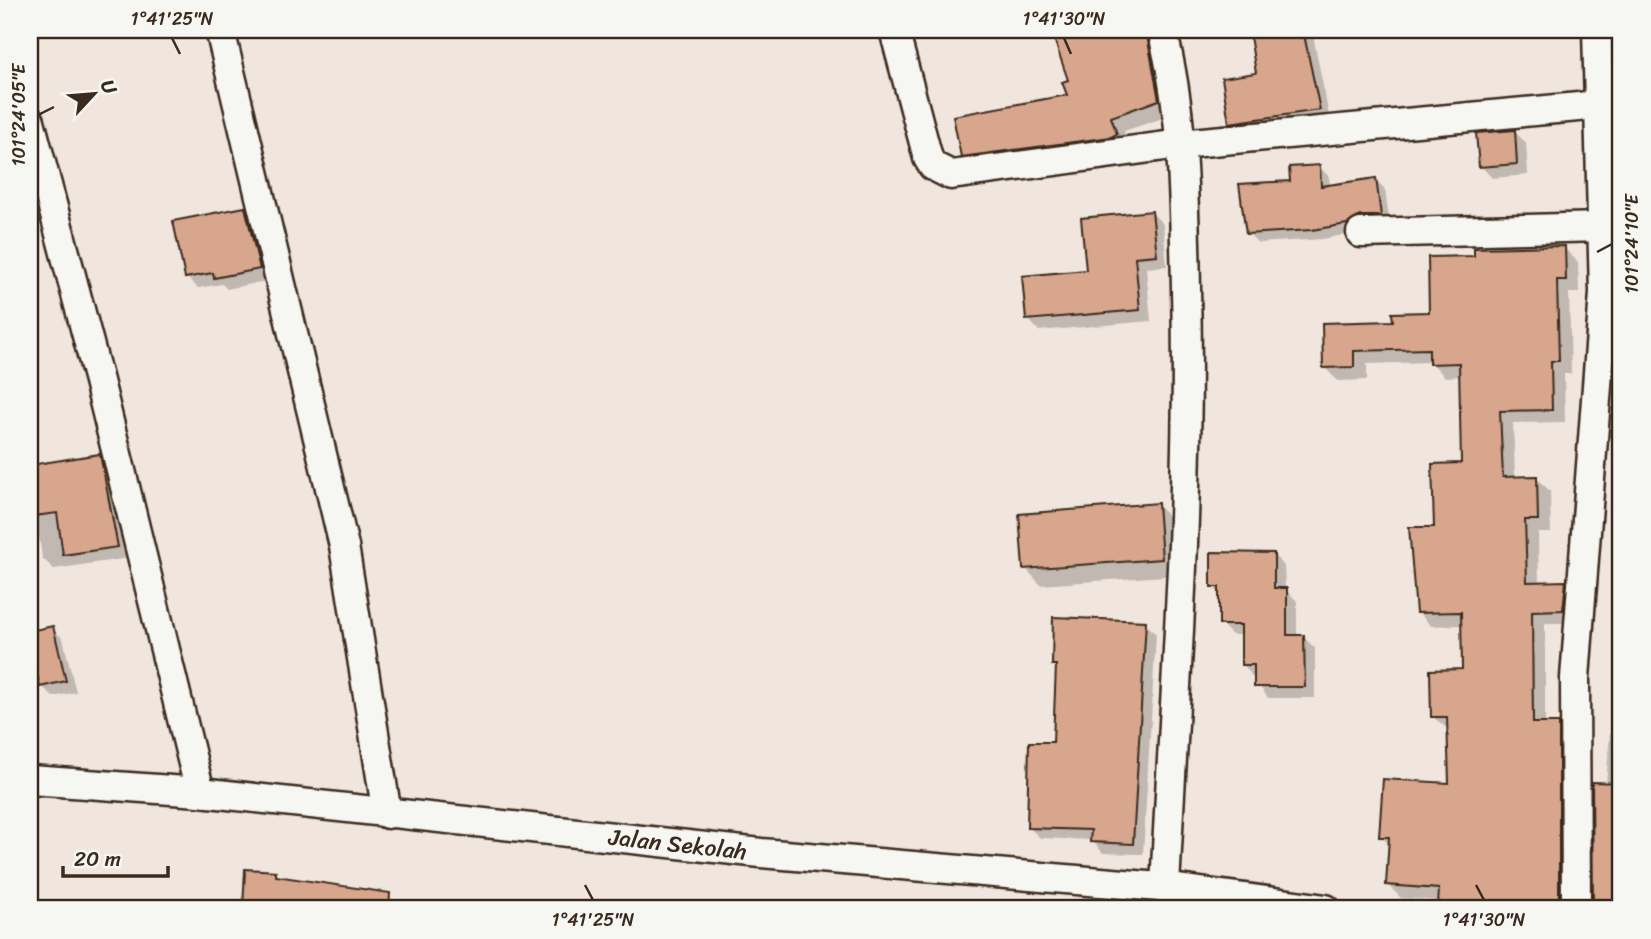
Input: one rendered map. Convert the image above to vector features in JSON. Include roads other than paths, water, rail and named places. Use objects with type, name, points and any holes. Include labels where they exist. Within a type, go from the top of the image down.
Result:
[{"type":"street","points":[[220,30],[344,546],[387,814]]},
{"type":"street","points":[[894,30],[928,158],[942,172],[951,175],[1180,145],[1600,105]]},
{"type":"street","points":[[1162,30],[1175,78],[1180,145],[1189,412],[1165,887]]},
{"type":"street","points":[[1576,909],[1575,678],[1604,293],[1597,30]]},
{"type":"street","points":[[30,121],[99,381],[200,792]]},
{"type":"street","points":[[1361,233],[1602,227]]},
{"type":"street","name":"Jalan Sekolah","points":[[30,780],[200,792],[761,853],[1165,887],[1242,903],[1326,909]]}]
